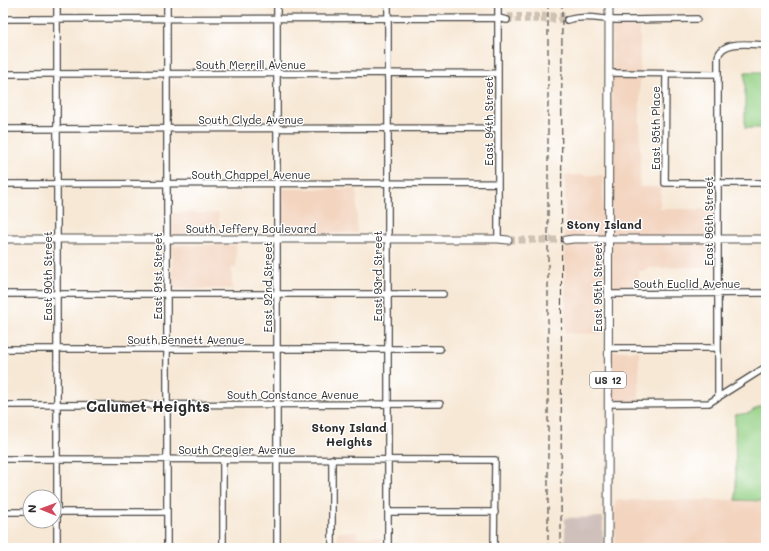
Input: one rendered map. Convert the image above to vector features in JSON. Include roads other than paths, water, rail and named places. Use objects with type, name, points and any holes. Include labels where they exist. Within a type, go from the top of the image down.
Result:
[{"type":"main road","name":"East 95th Street","points":[[608,548],[609,3]]},
{"type":"main road","name":"South Jeffery Boulevard","points":[[3,239],[508,238]]},
{"type":"main road","points":[[569,238],[766,238]]},
{"type":"street","name":"East 90th Street","points":[[56,3],[56,489]]},
{"type":"street","name":"East 91st Street","points":[[167,3],[167,548]]},
{"type":"street","name":"East 92nd Street","points":[[277,3],[277,548]]},
{"type":"street","name":"East 93rd Street","points":[[388,3],[388,548]]},
{"type":"street","name":"East 94th Street","points":[[498,3],[498,239]]},
{"type":"street","points":[[3,19],[508,18]]},
{"type":"street","points":[[567,18],[698,19]]},
{"type":"street","name":"East 96th Street","points":[[718,398],[719,53],[724,47],[731,45],[766,45]]},
{"type":"street","name":"South Merrill Avenue","points":[[3,74],[498,73]]},
{"type":"street","points":[[609,73],[718,74]]},
{"type":"street","name":"East 95th Place","points":[[666,73],[665,183],[718,183]]},
{"type":"street","name":"South Clyde Avenue","points":[[3,129],[498,128]]},
{"type":"street","name":"South Chappel Avenue","points":[[3,184],[498,183]]},
{"type":"street","points":[[718,183],[766,183]]},
{"type":"street","name":"South Euclid Avenue","points":[[608,294],[766,293]]},
{"type":"street","points":[[3,294],[443,294]]},
{"type":"street","points":[[608,348],[718,348]]},
{"type":"street","name":"South Bennett Avenue","points":[[3,349],[440,349]]},
{"type":"street","points":[[608,404],[709,403],[766,367]]},
{"type":"street","name":"South Constance Avenue","points":[[3,405],[440,404]]},
{"type":"street","name":"South Cregier Avenue","points":[[3,459],[495,460],[495,512]]},
{"type":"street","points":[[222,548],[223,460]]},
{"type":"street","points":[[332,460],[332,548]]},
{"type":"street","points":[[3,512],[22,512]]},
{"type":"street","points":[[62,512],[167,512]]},
{"type":"street","points":[[388,512],[495,512],[494,548]]},
{"type":"street","name":"East 90th Street","points":[[56,529],[57,548]]},
{"type":"tunnel","points":[[508,16],[567,15]]},
{"type":"tunnel","points":[[507,20],[567,20]]},
{"type":"tunnel","points":[[508,240],[566,240]]},
{"type":"railway","points":[[548,3],[548,548]]},
{"type":"railway","points":[[561,548],[562,3]]},
{"type":"district","name":"Stony Island","points":[[604,224]]},
{"type":"district","name":"Calumet Heights","points":[[148,406]]},
{"type":"district","name":"Stony Island Heights","points":[[349,434]]}]
